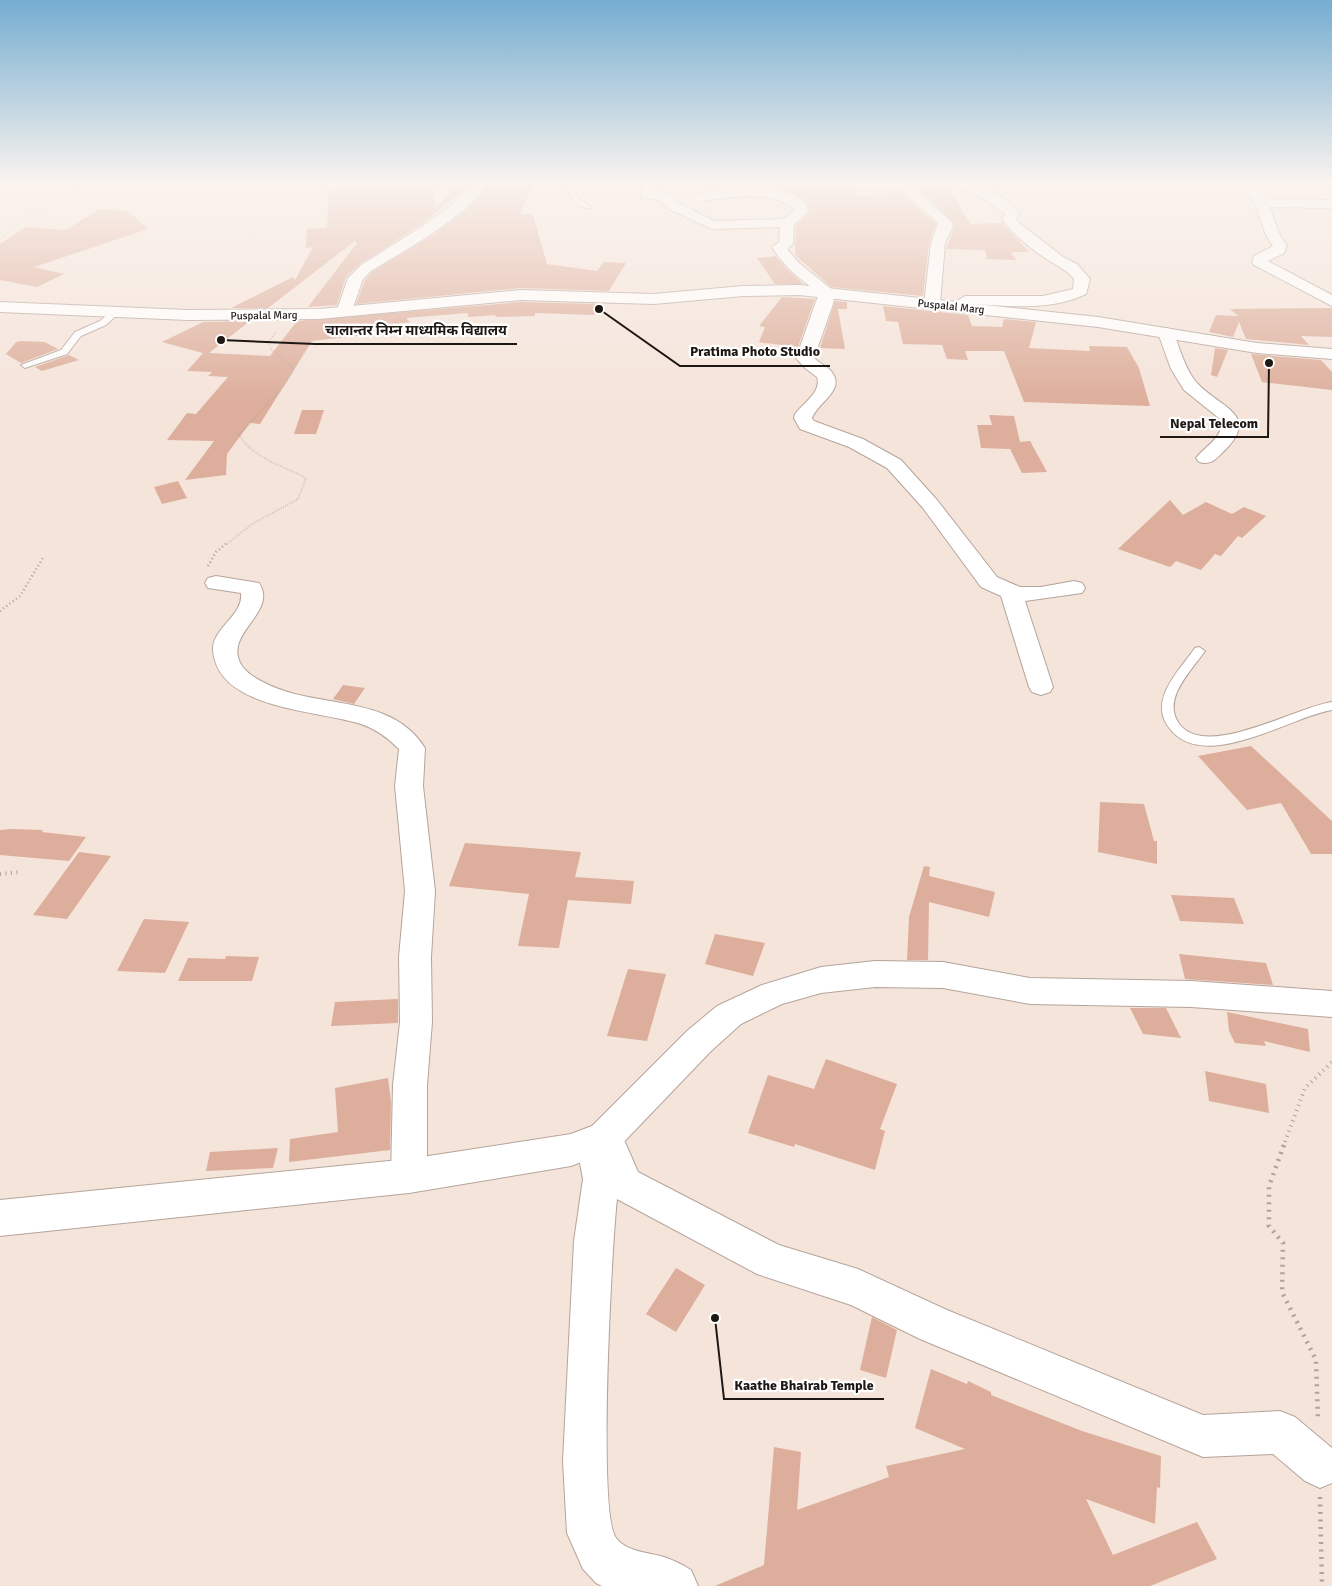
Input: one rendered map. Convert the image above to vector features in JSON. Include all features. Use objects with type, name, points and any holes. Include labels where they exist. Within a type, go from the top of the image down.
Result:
[{"type":"street","points":[[344,313],[356,278],[384,256]]},
{"type":"street","points":[[783,256],[827,292],[825,304],[805,358],[826,377],[828,384],[823,393],[804,414],[804,422],[812,428],[856,443],[894,464],[934,509],[989,582],[1010,593],[1031,594],[1074,588]]},
{"type":"street","points":[[932,304],[937,256]]},
{"type":"street","points":[[962,307],[962,303],[971,300],[1042,299],[1068,296],[1081,290],[1083,286],[1079,272],[1053,256]]},
{"type":"street","points":[[1263,256],[1259,258],[1260,262],[1332,300]]},
{"type":"street","name":"Puspalal Marg","points":[[0,307],[116,312],[288,315],[344,313],[521,295],[654,299],[766,290],[827,292],[1098,322],[1265,349],[1332,354]]},
{"type":"street","points":[[1166,333],[1186,380],[1231,420],[1231,431],[1223,444],[1206,458]]},
{"type":"street","points":[[212,575],[251,588],[252,604],[225,647],[226,658],[239,680],[306,706],[369,718],[388,726],[404,737],[412,748],[409,786],[420,891],[415,957],[416,1022],[410,1085],[409,1176]]},
{"type":"street","points":[[1010,593],[1041,687]]},
{"type":"street","points":[[0,1218],[409,1176],[571,1150],[600,1140],[699,1041],[729,1015],[774,994],[821,980],[875,974],[943,975],[1030,991],[1191,994],[1332,1004]]},
{"type":"street","points":[[600,1140],[625,1184],[771,1261],[858,1288],[934,1325],[1202,1436],[1280,1432],[1320,1466]]},
{"type":"street","points":[[600,1140],[601,1179],[593,1241],[585,1461],[590,1532],[598,1554],[612,1568],[666,1581],[674,1586]]},
{"type":"lane","points":[[25,365],[64,352],[78,334],[103,323],[116,312]]},
{"type":"lane","points":[[1200,651],[1170,693],[1167,706],[1172,725],[1185,736],[1205,740],[1242,736],[1319,708],[1332,706]]},
{"type":"path","points":[[212,575],[216,552],[252,524],[298,499],[306,478],[260,454],[241,440],[239,435],[246,425],[288,385],[295,369],[271,349],[268,342],[285,324],[288,315]]},
{"type":"path","points":[[0,611],[20,596],[44,556]]},
{"type":"path","points":[[0,874],[20,872]]},
{"type":"path","points":[[1322,1586],[1316,1360],[1282,1292],[1283,1243],[1269,1226],[1268,1186],[1305,1088],[1332,1062]]},
{"type":"building","points":[[0,256],[67,256],[34,267],[64,274],[37,287],[0,280]]},
{"type":"building","points":[[308,256],[336,256],[268,308],[231,308],[293,277],[295,280]]},
{"type":"building","points":[[347,256],[372,256],[346,277],[337,305],[308,307]]},
{"type":"building","points":[[398,256],[545,256],[547,264],[597,271],[604,262],[626,263],[609,291],[521,288],[356,304],[365,280],[372,272]]},
{"type":"building","points":[[776,256],[803,284],[775,284],[757,258]]},
{"type":"building","points":[[796,256],[928,256],[923,296],[831,287]]},
{"type":"building","points":[[986,256],[1014,256],[1016,260],[987,259]]},
{"type":"building","points":[[782,297],[815,299],[798,347],[759,342],[765,327],[759,326]]},
{"type":"building","points":[[835,301],[847,302],[847,309],[838,309],[845,349],[820,348]]},
{"type":"building","points":[[521,302],[600,304],[594,315],[535,313],[535,316],[495,317],[496,315],[468,317],[468,313],[406,318],[410,322],[383,326],[386,328],[365,332],[365,335],[312,341],[260,424],[250,423],[227,454],[226,475],[185,480],[214,441],[167,440],[187,413],[196,414],[228,377],[208,376],[212,372],[187,371],[203,353],[162,342],[203,322],[250,321],[209,353],[270,356],[297,321]]},
{"type":"building","points":[[883,306],[968,315],[972,326],[1002,327],[1004,319],[1036,322],[1029,348],[1090,351],[1089,346],[1127,347],[1139,368],[1150,406],[1024,402],[1004,351],[965,351],[968,360],[947,359],[942,345],[903,344],[898,322],[886,321]]},
{"type":"building","points":[[1332,308],[1332,337],[1301,336],[1309,345],[1246,339],[1239,322],[1233,337],[1209,332],[1216,315],[1238,316],[1230,309]]},
{"type":"building","points":[[16,342],[45,342],[58,349],[21,363],[6,354]]},
{"type":"building","points":[[1215,348],[1228,350],[1217,377],[1211,375]]},
{"type":"building","points":[[1251,354],[1321,360],[1332,372],[1332,390],[1262,382]]},
{"type":"building","points":[[69,355],[79,360],[42,371],[35,367]]},
{"type":"building","points":[[302,410],[324,410],[316,434],[294,434]]},
{"type":"building","points":[[989,415],[1014,416],[1020,442],[1030,441],[1047,472],[1022,473],[1010,449],[981,448],[977,425],[992,425]]},
{"type":"building","points":[[178,481],[187,498],[162,504],[154,487]]},
{"type":"building","points":[[1170,500],[1183,515],[1206,502],[1232,514],[1244,507],[1266,516],[1242,538],[1238,536],[1221,556],[1215,554],[1201,570],[1176,561],[1170,567],[1118,549]]},
{"type":"building","points":[[343,685],[365,688],[354,704],[333,699]]},
{"type":"building","points":[[1251,746],[1332,821],[1332,854],[1311,854],[1281,803],[1247,810],[1198,756]]},
{"type":"building","points":[[1100,802],[1144,804],[1154,841],[1157,841],[1157,864],[1098,852]]},
{"type":"building","points":[[0,830],[43,830],[42,832],[86,837],[69,861],[0,855]]},
{"type":"building","points":[[465,843],[581,852],[575,877],[634,881],[631,904],[568,900],[559,948],[518,946],[529,894],[449,886]]},
{"type":"building","points":[[79,852],[111,856],[67,919],[33,915]]},
{"type":"building","points":[[924,866],[930,867],[929,876],[995,892],[989,917],[929,902],[928,960],[907,960],[909,917]]},
{"type":"building","points":[[1171,895],[1234,898],[1244,924],[1180,921]]},
{"type":"building","points":[[144,919],[189,922],[165,973],[117,971]]},
{"type":"building","points":[[715,934],[765,943],[753,976],[705,964]]},
{"type":"building","points":[[1179,954],[1266,963],[1273,985],[1185,979]]},
{"type":"building","points":[[226,956],[259,957],[252,981],[178,981],[188,958],[225,959]]},
{"type":"building","points":[[628,969],[666,974],[647,1041],[607,1036]]},
{"type":"building","points":[[398,999],[398,1023],[331,1026],[335,1002]]},
{"type":"building","points":[[1130,1008],[1166,1008],[1181,1038],[1143,1034]]},
{"type":"building","points":[[1227,1012],[1308,1029],[1310,1052],[1264,1041],[1266,1046],[1235,1043],[1229,1031]]},
{"type":"building","points":[[826,1059],[897,1084],[880,1129],[885,1131],[875,1170],[795,1144],[794,1147],[748,1133],[768,1075],[814,1089]]},
{"type":"building","points":[[1205,1071],[1266,1084],[1269,1113],[1209,1101]]},
{"type":"building","points":[[388,1078],[391,1102],[390,1150],[289,1162],[290,1139],[338,1132],[335,1088]]},
{"type":"building","points":[[278,1148],[273,1168],[206,1171],[210,1152]]},
{"type":"building","points":[[676,1268],[705,1285],[676,1332],[646,1314]]},
{"type":"building","points":[[872,1317],[897,1330],[886,1378],[860,1370]]},
{"type":"building","points":[[931,1369],[967,1384],[968,1381],[991,1392],[991,1395],[1082,1431],[1161,1456],[1160,1488],[1157,1487],[1155,1524],[1086,1499],[1113,1555],[1197,1522],[1217,1559],[1150,1586],[715,1586],[764,1565],[774,1447],[801,1452],[797,1510],[889,1477],[886,1466],[965,1449],[915,1428]]},
{"type":"place","name":"Pratima Photo Studio","points":[[599,309]]},
{"type":"place","name":"चालान्तर निम्न माध्यमिक विद्यालय","points":[[221,340]]},
{"type":"place","name":"Nepal Telecom","points":[[1269,363]]},
{"type":"place","name":"Kaathe Bhairab Temple","points":[[715,1318]]}]
